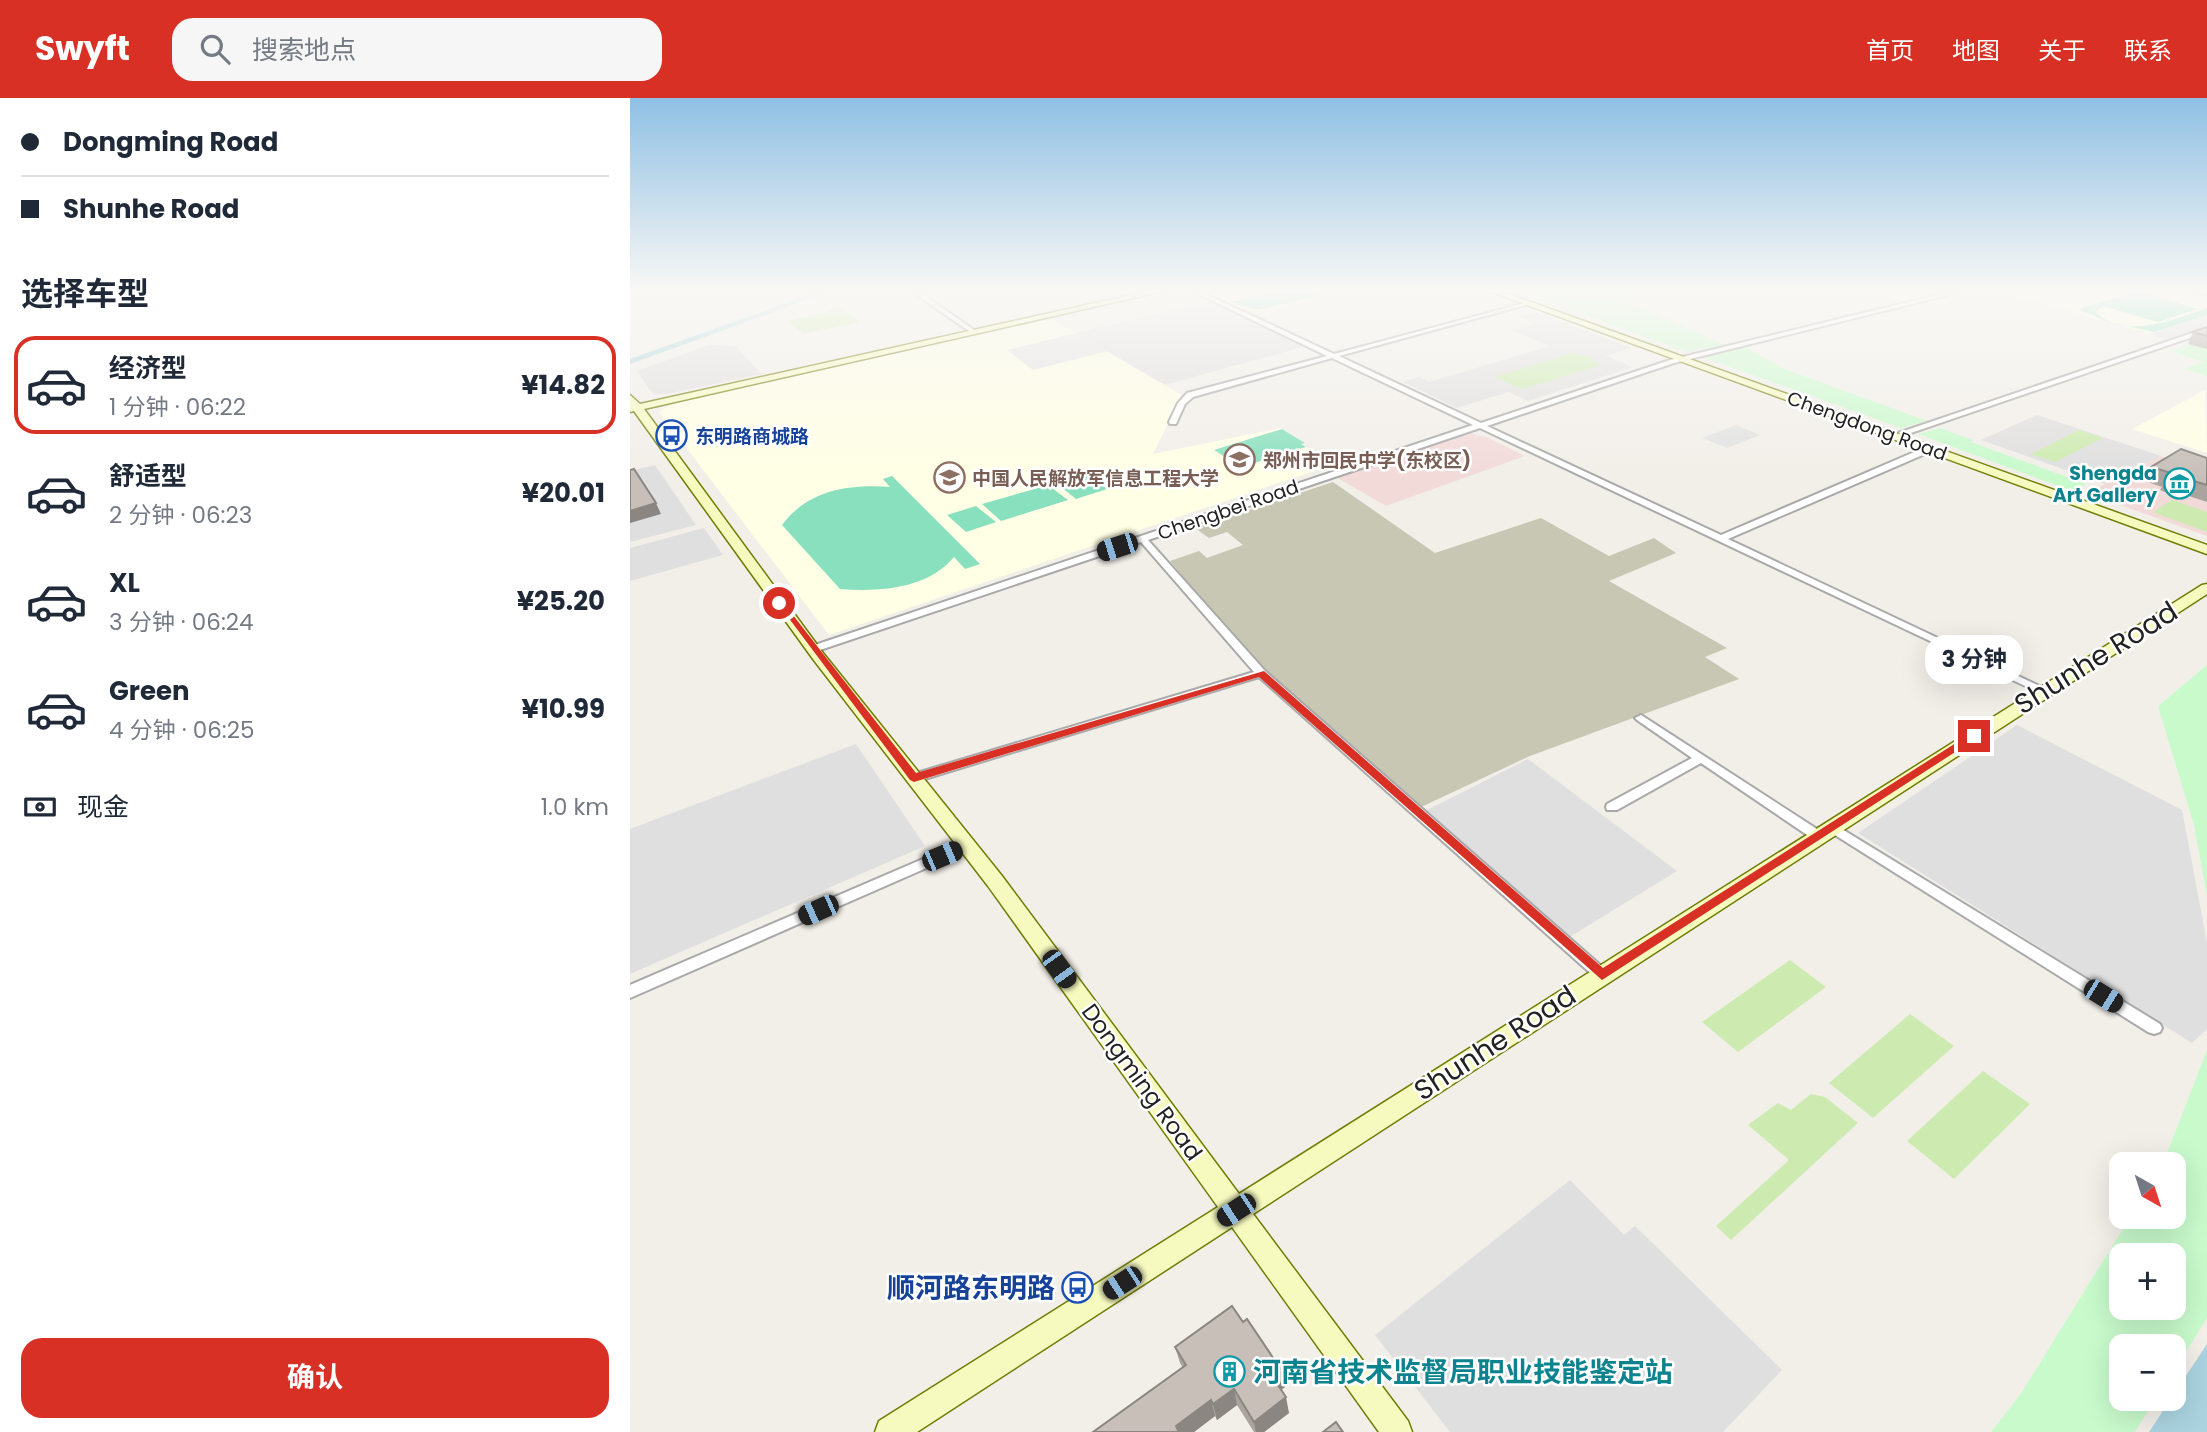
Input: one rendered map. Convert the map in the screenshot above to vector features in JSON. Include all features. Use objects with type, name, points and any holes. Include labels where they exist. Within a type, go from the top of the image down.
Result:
[{"type":"street","points":[[632,405],[884,351]]},
{"type":"street","points":[[1323,351],[2045,691]]},
{"type":"street","points":[[1173,422],[1182,403],[1190,395],[1350,351]]},
{"type":"street","name":"Chengdong Road","points":[[1665,351],[2207,543]]},
{"type":"street","name":"Chengdong Road","points":[[1666,351],[2207,550]]},
{"type":"street","name":"Chengbei Road","points":[[813,649],[1478,426],[1712,351]]},
{"type":"street","points":[[1902,433],[2144,351]]},
{"type":"street","name":"Dongming Road","points":[[632,405],[813,649],[967,845],[1397,1432]]},
{"type":"street","points":[[1720,539],[1929,449]]},
{"type":"street","points":[[1142,538],[1261,673],[1602,975]]},
{"type":"street","name":"Shunhe Road","points":[[890,1432],[2207,588]]},
{"type":"street","points":[[914,778],[1261,673]]},
{"type":"street","points":[[1641,718],[1701,758],[2154,1028]]},
{"type":"street","points":[[1612,807],[1701,758]]},
{"type":"street","points":[[630,992],[967,845]]},
{"type":"shaded area","points":[[692,351],[740,351],[762,374],[667,394],[653,394],[637,371]]},
{"type":"shaded area","name":"中国人民解放军信息工程大学","points":[[906,351],[1107,351],[1182,395],[1153,454],[1281,428],[1306,443],[1302,444],[1312,450],[1307,453],[1329,466],[829,635],[659,412],[674,403]]},
{"type":"shaded area","points":[[1009,351],[1107,351],[1033,370]]},
{"type":"shaded area","points":[[1108,351],[1287,351],[1164,385]]},
{"type":"shaded area","points":[[1532,351],[1621,351],[1606,356],[1633,367],[1528,401],[1508,392],[1457,408],[1403,382],[1419,377],[1429,382]]},
{"type":"shaded area","points":[[2205,390],[2207,453],[2132,429]]},
{"type":"shaded area","points":[[2037,415],[2161,456],[2105,484],[1981,440]]},
{"type":"shaded area","points":[[1736,425],[1760,435],[1727,448],[1702,438]]},
{"type":"shaded area","points":[[1472,434],[1486,437],[1525,456],[1386,506],[1336,477],[1455,437]]},
{"type":"shaded area","points":[[2161,456],[2207,471],[2207,536],[2087,493]]},
{"type":"shaded area","points":[[655,465],[696,525],[630,542],[630,471]]},
{"type":"shaded area","points":[[1333,482],[1435,553],[1541,518],[1609,556],[1654,538],[1676,553],[1609,581],[1727,648],[1705,657],[1739,679],[1530,756],[1419,808],[1289,697],[1229,632],[1170,561],[1199,551],[1207,558],[1243,545],[1227,532],[1209,538],[1195,528]]},
{"type":"shaded area","points":[[704,528],[723,555],[630,581],[630,548]]},
{"type":"shaded area","points":[[2017,725],[2182,810],[2207,943],[2207,1029],[2192,1043],[1858,833]]},
{"type":"shaded area","points":[[856,744],[925,846],[630,974],[630,829]]},
{"type":"shaded area","points":[[1528,759],[1677,871],[1568,938],[1423,812]]},
{"type":"shaded area","points":[[1570,1180],[1624,1235],[1635,1226],[1782,1370],[1723,1432],[1450,1432],[1375,1335]]},
{"type":"green space","points":[[1720,351],[1753,351],[1787,370],[1927,421],[1901,428],[1700,356]]},
{"type":"green space","points":[[2171,351],[2207,351],[2207,376],[2183,369],[2204,362]]},
{"type":"green space","points":[[1572,353],[1593,358],[1590,360],[1601,365],[1523,389],[1494,377]]},
{"type":"green space","points":[[1940,428],[2086,484],[2072,491],[1918,434]]},
{"type":"green space","points":[[1282,429],[1305,443],[1301,444],[1306,447],[1241,467],[1214,450]]},
{"type":"green space","points":[[2079,430],[2103,438],[2055,462],[2031,454]]},
{"type":"green space","points":[[1086,474],[1107,489],[1076,499],[1056,483]]},
{"type":"green space","points":[[892,476],[980,564],[965,569],[954,557],[943,568],[917,582],[887,589],[840,589],[782,525],[792,513],[817,497],[845,488],[890,487],[883,479]]},
{"type":"green space","points":[[1048,485],[1068,500],[1001,521],[982,504]]},
{"type":"green space","points":[[2172,500],[2207,512],[2207,532],[2153,512]]},
{"type":"green space","points":[[976,506],[996,522],[966,532],[947,515]]},
{"type":"green space","points":[[2207,665],[2207,896],[2194,825],[2158,706]]},
{"type":"green space","points":[[1790,960],[1826,987],[1738,1052],[1702,1022]]},
{"type":"green space","points":[[1910,1014],[1954,1046],[1873,1118],[1829,1083]]},
{"type":"green space","points":[[2207,1050],[2207,1318],[2186,1352],[2186,1334],[2109,1334],[2109,1411],[2148,1411],[2135,1432],[1991,1432],[2022,1392],[2109,1252],[2109,1320],[2186,1320],[2186,1243],[2114,1243],[2123,1229],[2186,1229],[2186,1152],[2168,1152]]},
{"type":"green space","points":[[1983,1071],[2030,1104],[1954,1179],[1907,1141]]},
{"type":"green space","points":[[1811,1094],[1825,1097],[1858,1123],[1731,1240],[1716,1226],[1789,1160],[1748,1125],[1778,1103],[1791,1110]]},
{"type":"water","points":[[652,351],[665,351],[630,364],[630,359]]},
{"type":"water","points":[[2207,1344],[2207,1432],[2149,1432],[2163,1411],[2186,1411],[2186,1376]]},
{"type":"building","points":[[2181,449],[2207,458],[2207,485],[2184,478],[2179,480],[2167,476],[2171,473],[2151,467]]},
{"type":"building","points":[[634,469],[656,503],[630,511],[630,470]]},
{"type":"building","name":"河南省技术监督局职业技能鉴定站","points":[[1232,1306],[1243,1322],[1247,1319],[1282,1371],[1273,1378],[1286,1397],[1254,1422],[1234,1389],[1213,1404],[1211,1400],[1176,1426],[1179,1432],[1093,1432],[1186,1365],[1175,1347]]},
{"type":"building","points":[[1336,1422],[1343,1432],[1323,1432]]},
{"type":"place","name":"东明路商城路","points":[[672,436]]},
{"type":"place","name":"郑州市回民中学(东校区)","points":[[1240,460]]},
{"type":"place","name":"中国人民解放军信息工程大学","points":[[949,478]]},
{"type":"place","name":"Shengda Art Gallery","points":[[2180,484]]},
{"type":"place","name":"顺河路东明路","points":[[1078,1288]]},
{"type":"place","name":"河南省技术监督局职业技能鉴定站","points":[[1230,1372]]},
{"type":"route","points":[[779,603],[914,778],[1261,673],[1308,718],[1602,975],[1974,736]]}]
